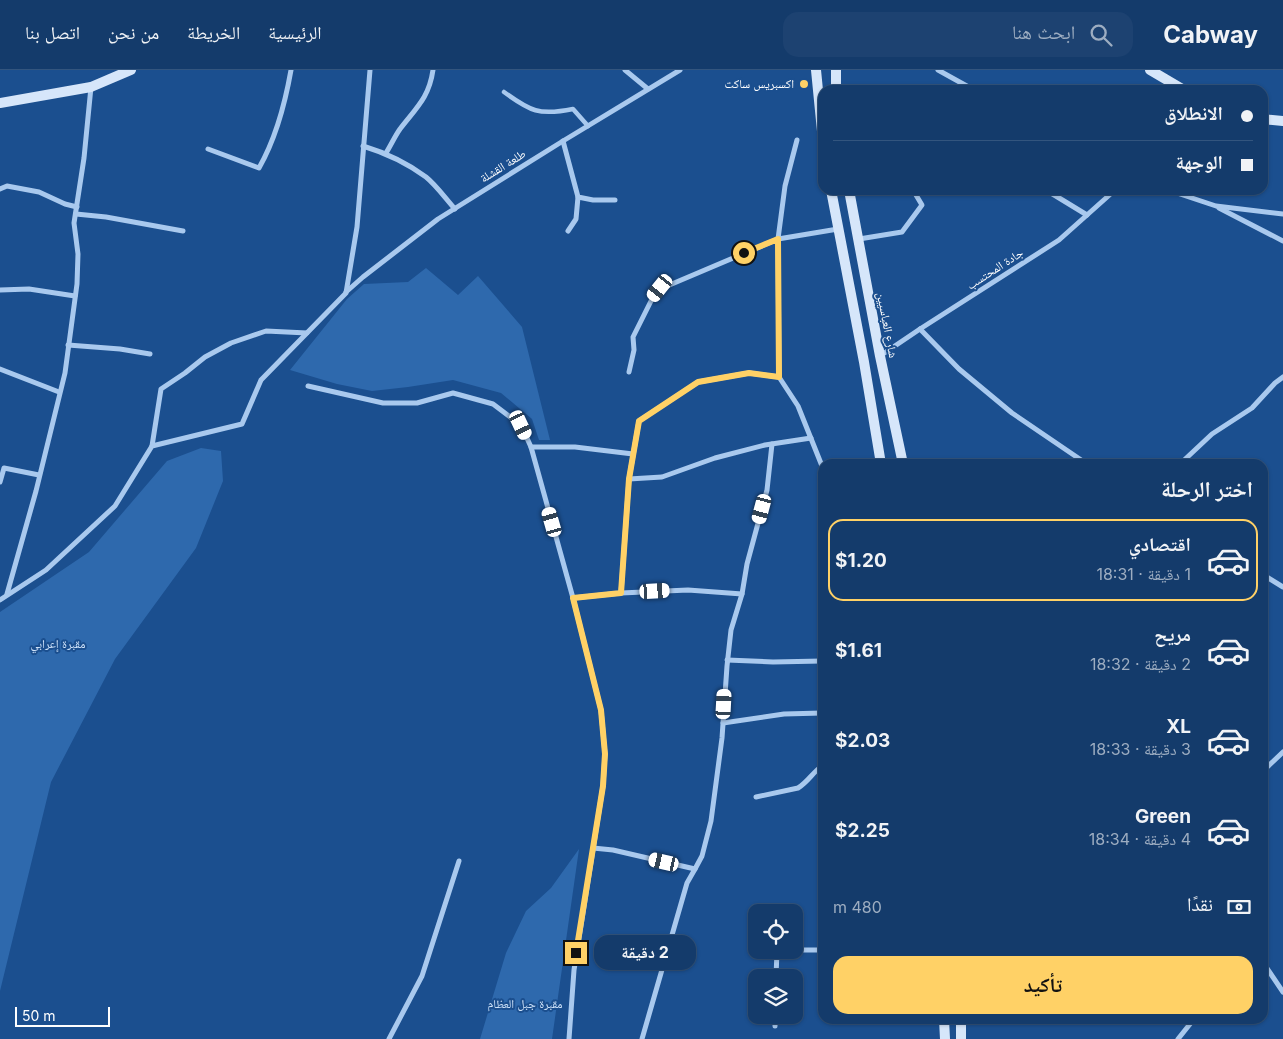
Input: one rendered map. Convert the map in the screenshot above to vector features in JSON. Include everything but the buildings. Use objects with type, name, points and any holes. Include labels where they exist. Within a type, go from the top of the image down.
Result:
[{"type":"main road","points":[[0,103],[91,87],[130,70]]},
{"type":"main road","points":[[816,70],[818,90]]},
{"type":"main road","points":[[836,70],[836,85]]},
{"type":"main road","points":[[1150,70],[1176,85]]},
{"type":"main road","points":[[1268,119],[1283,121]]},
{"type":"main road","points":[[832,195],[880,459]]},
{"type":"main road","name":"شارع العباسيين","points":[[850,195],[880,356],[902,459]]},
{"type":"main road","points":[[944,1024],[945,1039]]},
{"type":"main road","points":[[960,1024],[961,1039]]},
{"type":"street","points":[[208,149],[259,168],[268,151],[282,111],[291,70]]},
{"type":"street","points":[[346,293],[356,227],[370,70]]},
{"type":"street","points":[[386,153],[399,131],[424,99],[433,70]]},
{"type":"street","points":[[626,70],[648,89]]},
{"type":"street","name":"طلعة القشلة","points":[[152,446],[242,424],[261,380],[363,277],[438,219],[680,70]]},
{"type":"street","points":[[938,70],[965,85]]},
{"type":"street","points":[[7,595],[65,373],[77,284],[78,254],[74,223],[84,158],[91,87]]},
{"type":"street","points":[[504,92],[525,107],[536,111],[558,112],[573,109],[588,126]]},
{"type":"street","points":[[797,140],[785,186],[778,239],[779,377],[798,406],[819,459]]},
{"type":"street","points":[[563,141],[578,197],[576,219],[568,231]]},
{"type":"street","points":[[363,146],[386,153],[427,178],[455,209]]},
{"type":"street","points":[[0,189],[7,186],[39,192],[64,204],[77,207]]},
{"type":"street","points":[[858,239],[902,232],[922,205],[916,195]]},
{"type":"street","points":[[1054,195],[1087,215]]},
{"type":"street","name":"جادة المحتسب","points":[[880,356],[1059,240],[1109,195]]},
{"type":"street","points":[[1183,195],[1216,206],[1283,241]]},
{"type":"street","points":[[578,197],[593,200],[615,200]]},
{"type":"street","points":[[1216,206],[1283,214]]},
{"type":"street","points":[[76,214],[106,217],[183,231]]},
{"type":"street","points":[[629,372],[634,350],[633,337],[652,299],[660,288],[778,239],[838,229]]},
{"type":"street","points":[[0,290],[29,289],[75,296]]},
{"type":"street","points":[[920,329],[959,369],[1012,412],[1080,459]]},
{"type":"street","points":[[0,600],[46,570],[115,506],[152,446],[161,389],[205,357],[231,343],[266,331],[307,333]]},
{"type":"street","points":[[68,346],[120,349],[150,354]]},
{"type":"street","points":[[0,369],[59,392]]},
{"type":"street","points":[[621,593],[629,479],[639,421],[698,382],[749,373],[779,377]]},
{"type":"street","points":[[1185,459],[1212,434],[1252,408],[1283,377]]},
{"type":"street","points":[[308,386],[383,403],[417,402],[453,393],[477,399],[493,404],[521,425],[531,447],[573,598],[601,710],[605,754],[603,786],[574,970],[569,1039]]},
{"type":"street","points":[[629,479],[662,477],[715,458],[772,444],[811,438]]},
{"type":"street","points":[[642,1039],[687,883],[702,856],[712,821],[731,630],[742,594],[747,564],[767,490],[772,444]]},
{"type":"street","points":[[531,447],[575,447],[633,454]]},
{"type":"street","points":[[0,482],[4,468],[39,476]]},
{"type":"street","points":[[1268,578],[1283,587]]},
{"type":"street","points":[[573,598],[621,593],[688,590],[742,594]]},
{"type":"street","points":[[727,660],[773,662],[818,660]]},
{"type":"street","points":[[723,722],[784,714],[818,713]]},
{"type":"street","points":[[1268,766],[1283,752]]},
{"type":"street","points":[[756,797],[798,788],[804,785],[818,769]]},
{"type":"street","points":[[593,848],[613,850],[695,869]]},
{"type":"street","points":[[388,1039],[422,976],[459,861]]},
{"type":"street","points":[[803,950],[818,950]]},
{"type":"street","points":[[1268,970],[1283,992]]},
{"type":"street","points":[[1178,1039],[1190,1024]]},
{"type":"green space","points":[[426,268],[458,295],[478,276],[522,327],[550,440],[539,440],[532,419],[501,393],[453,380],[372,391],[337,384],[290,370],[347,299],[364,284],[408,282]]},
{"type":"green space","name":"مقبرة إعرابي","points":[[201,448],[221,451],[223,481],[196,548],[115,659],[51,782],[0,991],[0,612],[89,552],[167,461]]},
{"type":"green space","name":"مقبرة جبل العظام","points":[[579,849],[552,1039],[480,1039],[506,953],[526,911],[551,888]]},
{"type":"place","name":"اكسبريس ساكت","points":[[804,84]]},
{"type":"route","points":[[576,953],[603,786],[605,754],[601,710],[573,598],[621,593],[629,479],[639,421],[698,382],[749,373],[779,377],[778,239],[744,253]]}]
